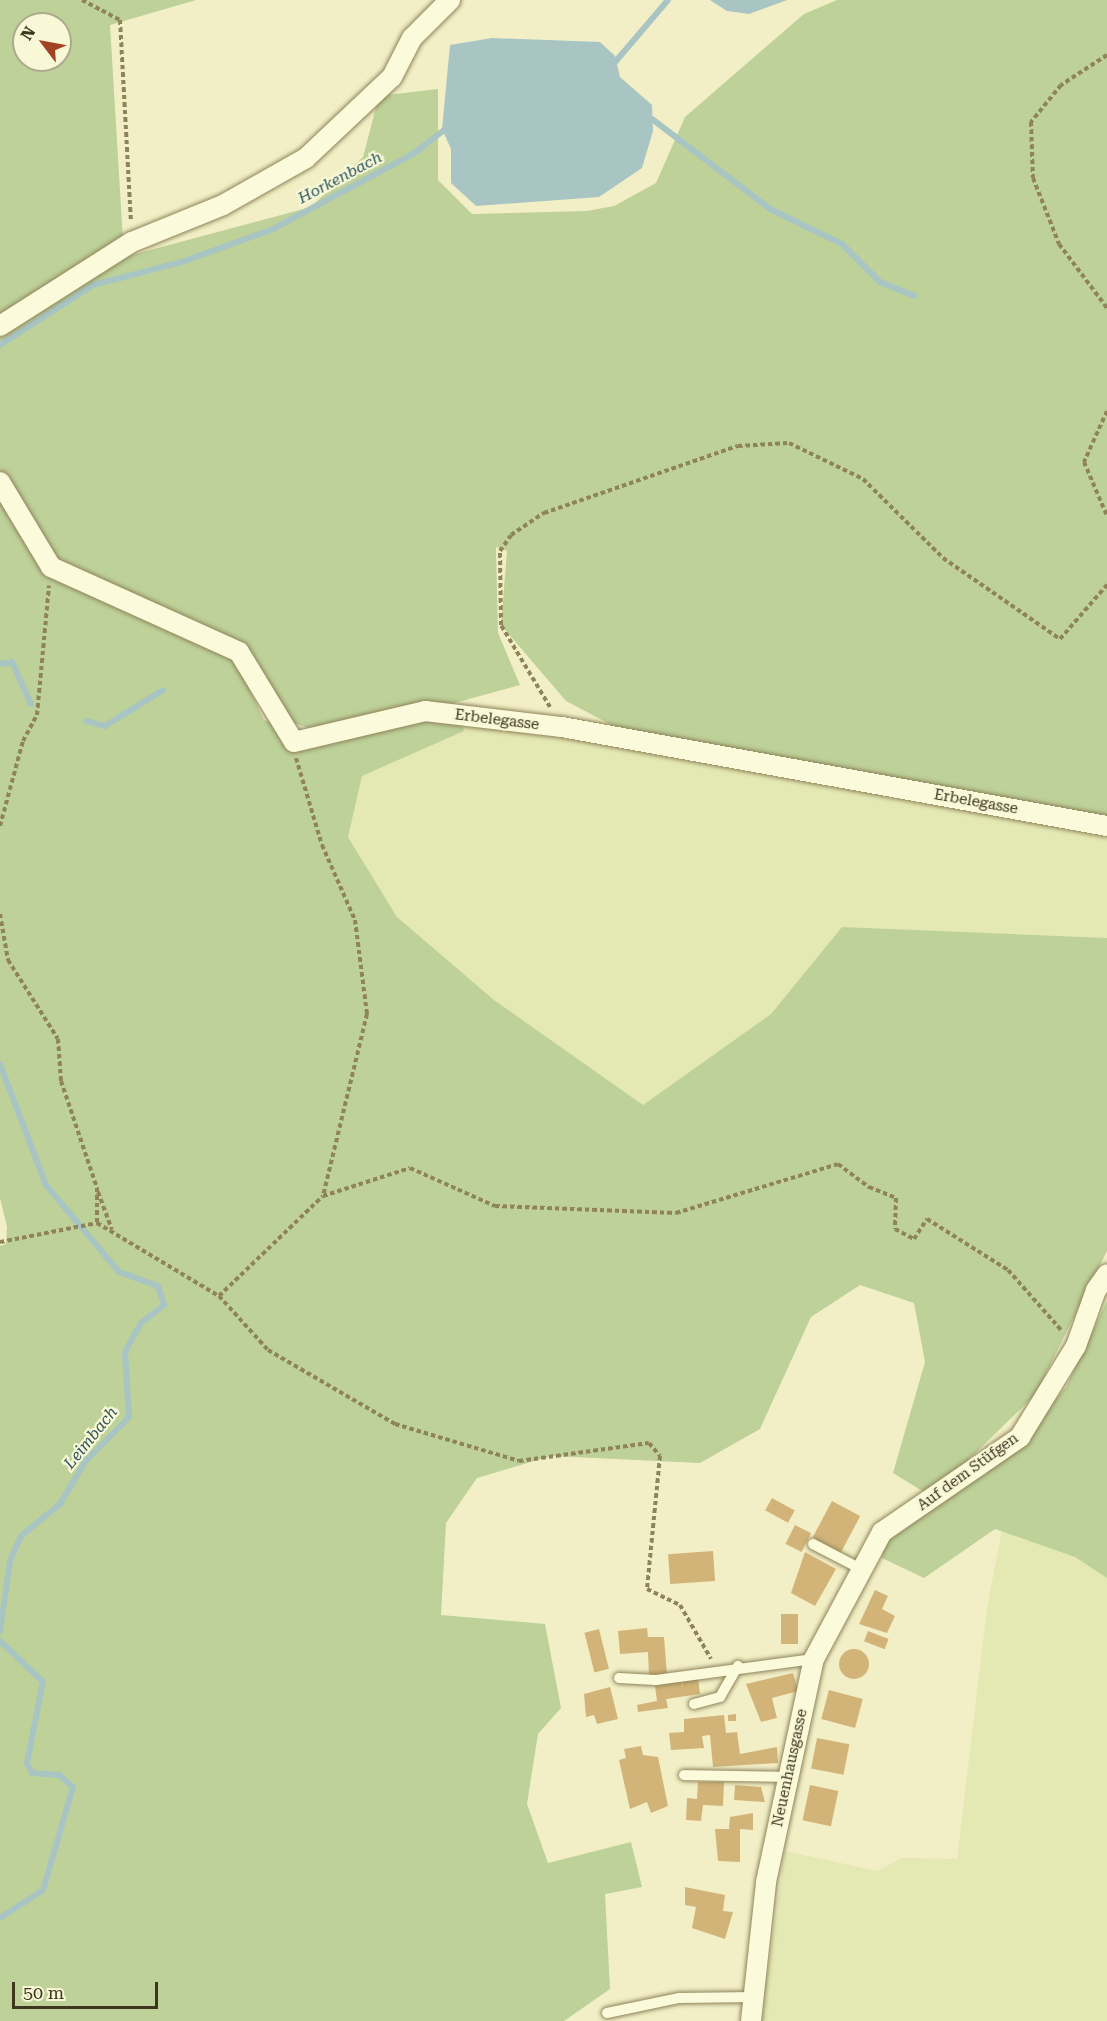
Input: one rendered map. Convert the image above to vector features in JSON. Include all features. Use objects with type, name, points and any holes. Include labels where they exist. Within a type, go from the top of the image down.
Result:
[{"type":"street","points":[[0,326],[132,242],[223,205],[306,158],[392,77],[412,38],[450,0]]},
{"type":"street","points":[[0,482],[51,567],[239,652],[294,742]]},
{"type":"street","name":"Erbelegasse","points":[[294,742],[425,711],[562,727],[1107,826]]},
{"type":"street","name":"Auf dem Stüfgen","points":[[882,1532],[1020,1437],[1076,1346],[1096,1290],[1107,1274]]},
{"type":"street","name":"Neuenhausgasse","points":[[751,2021],[766,1882],[814,1659],[882,1532]]},
{"type":"lane","points":[[813,1544],[863,1570]]},
{"type":"lane","points":[[619,1678],[656,1680],[717,1668],[814,1659]]},
{"type":"lane","points":[[694,1704],[720,1697],[738,1666]]},
{"type":"lane","points":[[684,1775],[788,1777]]},
{"type":"lane","points":[[607,2013],[679,1998],[754,1997]]},
{"type":"path","points":[[82,0],[120,20],[132,242]]},
{"type":"path","points":[[1107,55],[1061,85],[1031,122],[1033,178],[1059,244],[1107,308]]},
{"type":"path","points":[[1107,411],[1084,462],[1107,516]]},
{"type":"path","points":[[562,727],[501,625],[500,551],[511,535],[544,513],[738,446],[789,443],[863,479],[943,558],[1060,639],[1107,585]]},
{"type":"path","points":[[0,826],[23,741],[37,716],[51,567]]},
{"type":"path","points":[[294,742],[300,780],[355,920],[367,1014],[323,1196]]},
{"type":"path","points":[[0,914],[8,960],[58,1039],[61,1080],[112,1231]]},
{"type":"path","points":[[219,1296],[323,1196],[410,1168],[495,1206],[676,1213],[838,1164],[869,1187],[896,1198],[895,1229],[915,1239],[927,1219],[1008,1270],[1076,1346]]},
{"type":"path","points":[[96,1188],[97,1223]]},
{"type":"path","points":[[0,1242],[60,1234],[97,1223],[219,1296],[268,1350],[395,1424],[519,1461],[649,1443],[660,1456],[647,1589],[680,1605],[717,1668]]},
{"type":"green space","points":[[0,0],[196,0],[110,25],[124,257],[311,207],[363,157],[379,96],[438,89],[438,180],[472,214],[587,211],[614,206],[656,183],[685,117],[804,14],[837,0],[1107,0],[1107,820],[619,729],[566,701],[501,625],[507,551],[496,547],[498,633],[520,685],[447,705],[314,729],[288,722],[227,643],[264,720],[316,736],[460,717],[464,731],[362,776],[348,837],[397,917],[494,1000],[643,1105],[771,1014],[842,927],[1107,938],[1107,1251],[1035,1395],[964,1464],[924,1492],[893,1473],[925,1362],[914,1303],[860,1285],[811,1317],[760,1429],[700,1463],[551,1456],[477,1478],[446,1523],[441,1615],[545,1624],[561,1708],[538,1734],[527,1804],[548,1863],[631,1842],[642,1887],[605,1894],[610,1989],[564,2021],[0,2021],[0,1246],[6,1244],[7,1227],[0,1198]]},
{"type":"green space","points":[[460,717],[1107,828],[1107,938],[842,927],[771,1014],[643,1105],[494,1000],[397,917],[348,837],[362,776],[464,731]]},
{"type":"green space","points":[[1107,1301],[1107,1578],[1075,1557],[995,1529],[924,1578],[882,1558],[882,1546],[1019,1443],[1066,1387]]},
{"type":"green space","points":[[1002,1530],[1075,1557],[1107,1578],[1107,2021],[761,2021],[785,1851],[877,1871],[902,1858],[957,1859],[987,1608]]},
{"type":"water","points":[[710,0],[787,0],[749,14],[727,11]]},
{"type":"water","points":[[492,38],[600,42],[615,56],[620,77],[652,105],[653,131],[642,168],[599,197],[476,206],[451,183],[451,149],[442,129],[450,45]]},
{"type":"building","points":[[772,1498],[795,1511],[788,1523],[765,1510]]},
{"type":"building","points":[[832,1501],[860,1516],[841,1552],[813,1537]]},
{"type":"building","points":[[795,1525],[811,1533],[802,1552],[785,1544]]},
{"type":"building","points":[[713,1551],[715,1581],[670,1584],[668,1554]]},
{"type":"building","points":[[805,1552],[836,1569],[815,1606],[791,1593]]},
{"type":"building","points":[[875,1590],[888,1596],[882,1609],[895,1616],[887,1633],[859,1624]]},
{"type":"building","points":[[781,1614],[798,1614],[798,1644],[781,1644]]},
{"type":"building","points":[[647,1628],[648,1637],[664,1637],[667,1675],[649,1676],[648,1652],[620,1654],[618,1631]]},
{"type":"building","points":[[599,1629],[609,1669],[594,1672],[584,1633]]},
{"type":"building","points":[[868,1631],[889,1639],[885,1649],[864,1641]]},
{"type":"building","points":[[854,1649],[865,1653],[869,1664],[865,1675],[854,1679],[843,1675],[839,1664],[843,1653]]},
{"type":"building","points":[[793,1673],[798,1691],[772,1698],[777,1718],[761,1722],[746,1684]]},
{"type":"building","points":[[698,1678],[700,1694],[666,1699],[668,1708],[638,1712],[637,1705],[657,1701],[655,1686],[681,1681],[683,1688],[682,1681]]},
{"type":"building","points":[[610,1687],[618,1719],[597,1724],[594,1715],[586,1717],[584,1694]]},
{"type":"building","points":[[829,1690],[863,1699],[855,1728],[821,1719]]},
{"type":"building","points":[[736,1714],[736,1721],[728,1721],[728,1715]]},
{"type":"building","points":[[724,1715],[726,1733],[737,1732],[740,1754],[777,1747],[778,1763],[713,1767],[710,1735],[702,1736],[704,1748],[671,1750],[669,1733],[684,1732],[684,1719]]},
{"type":"building","points":[[817,1738],[849,1744],[843,1775],[811,1768]]},
{"type":"building","points":[[641,1746],[643,1755],[658,1757],[668,1806],[651,1813],[647,1802],[630,1809],[619,1760],[626,1758],[624,1749]]},
{"type":"building","points":[[698,1782],[724,1782],[723,1806],[703,1805],[701,1821],[686,1820],[687,1798],[697,1799]]},
{"type":"building","points":[[735,1785],[761,1787],[765,1802],[734,1800]]},
{"type":"building","points":[[810,1785],[838,1791],[831,1826],[803,1820]]},
{"type":"building","points":[[753,1813],[753,1830],[740,1829],[740,1862],[718,1861],[715,1829],[729,1829],[730,1817]]},
{"type":"building","points":[[685,1887],[725,1895],[723,1911],[733,1912],[725,1939],[692,1928],[696,1907],[685,1905]]},
{"type":"waterway","name":"Horkenbach","points":[[610,68],[668,0]]},
{"type":"waterway","points":[[652,119],[770,209],[842,244],[880,282],[914,296]]},
{"type":"waterway","name":"Horkenbach","points":[[0,345],[93,285],[182,262],[273,229],[413,154],[448,127]]},
{"type":"waterway","points":[[0,664],[12,662],[31,704]]},
{"type":"waterway","points":[[86,721],[105,726],[163,690]]},
{"type":"waterway","name":"Leimbach","points":[[0,1064],[46,1185],[119,1272],[158,1286],[164,1305],[141,1323],[125,1352],[129,1417],[85,1462],[60,1504],[21,1536],[10,1561],[0,1631]]},
{"type":"waterway","name":"Leimbach","points":[[0,1641],[43,1682],[27,1763],[32,1773],[59,1775],[73,1787],[43,1890],[0,1918]]}]
